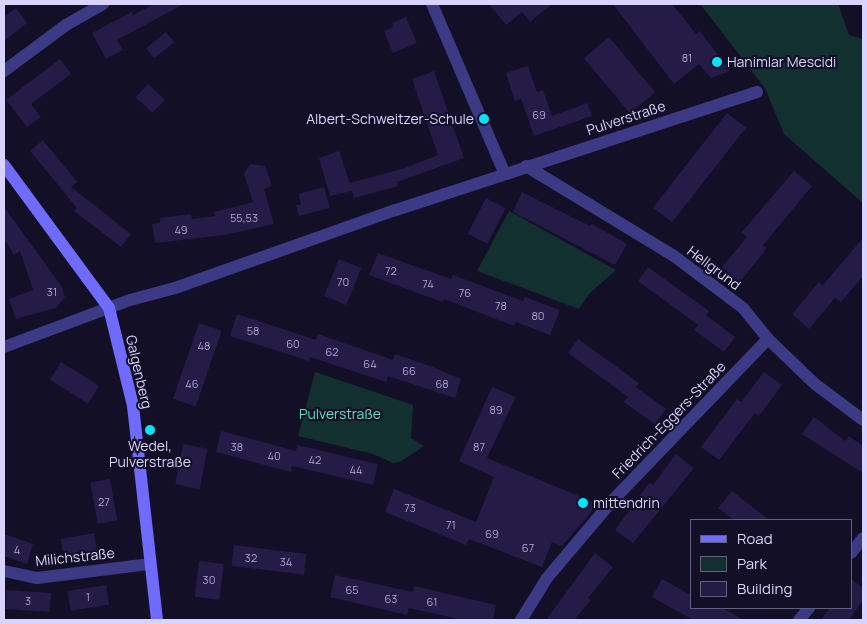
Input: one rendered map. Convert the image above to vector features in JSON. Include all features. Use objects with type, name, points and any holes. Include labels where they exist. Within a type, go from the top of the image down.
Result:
[{"type":"street","points":[[4,71],[66,25],[103,4]]},
{"type":"street","points":[[432,4],[504,174]]},
{"type":"street","name":"Pulverstraße","points":[[4,347],[109,308],[526,166],[757,92]]},
{"type":"street","name":"Galgenberg","points":[[4,165],[109,308],[133,406],[157,620]]},
{"type":"street","name":"Hellgrund","points":[[526,166],[674,256],[743,308],[768,339],[815,384],[863,420]]},
{"type":"street","name":"Friedrich-Eggers-Straße","points":[[521,620],[548,578],[612,501],[768,339]]},
{"type":"street","points":[[852,552],[863,538]]},
{"type":"street","name":"Milichstraße","points":[[4,571],[37,578],[150,564]]},
{"type":"street","points":[[799,620],[808,609]]},
{"type":"green space","points":[[700,4],[838,4],[849,35],[863,39],[863,203],[784,134],[765,88]]},
{"type":"green space","points":[[509,211],[616,270],[589,294],[579,309],[477,271]]},
{"type":"green space","name":"Pulverstraße","points":[[315,372],[413,405],[411,438],[424,446],[400,462],[393,463],[373,454],[298,436]]},
{"type":"building","points":[[154,4],[184,4],[117,40],[123,50],[106,59],[92,33],[132,12],[133,15]]},
{"type":"building","points":[[489,4],[552,4],[530,22],[522,12],[506,25]]},
{"type":"building","points":[[613,4],[672,4],[696,34],[700,31],[730,71],[711,78],[699,64],[674,84]]},
{"type":"building","points":[[16,8],[27,23],[4,41],[4,17]]},
{"type":"building","points":[[406,17],[417,43],[393,53],[384,31],[393,27],[392,23]]},
{"type":"building","points":[[166,32],[174,42],[154,58],[146,48]]},
{"type":"building","points":[[609,37],[655,92],[630,113],[584,58]]},
{"type":"building","points":[[60,59],[71,74],[31,104],[41,117],[27,127],[6,100]]},
{"type":"building","points":[[528,66],[537,92],[543,90],[552,116],[587,103],[592,116],[534,136],[521,99],[515,101],[506,73]]},
{"type":"building","points":[[434,71],[464,158],[397,182],[398,186],[354,198],[352,191],[330,196],[319,158],[339,151],[351,186],[350,183],[405,168],[438,155],[412,79]]},
{"type":"building","points":[[148,84],[165,100],[153,113],[136,97]]},
{"type":"building","points":[[727,113],[746,128],[672,222],[653,208]]},
{"type":"building","points":[[43,140],[77,182],[71,187],[131,234],[121,247],[74,211],[77,208],[30,151]]},
{"type":"building","points":[[250,164],[265,166],[272,186],[264,189],[274,224],[224,235],[155,243],[152,224],[160,223],[160,218],[191,214],[192,219],[215,216],[214,212],[253,202],[244,174]]},
{"type":"building","points":[[794,171],[812,186],[763,245],[767,248],[739,283],[722,267],[747,237],[742,232]]},
{"type":"building","points":[[324,187],[330,208],[299,216],[296,205],[301,204],[298,194]]},
{"type":"building","points":[[522,192],[590,226],[592,224],[627,244],[615,265],[513,212]]},
{"type":"building","points":[[486,198],[506,208],[487,244],[468,234]]},
{"type":"building","points":[[4,207],[62,287],[65,297],[56,308],[16,319],[9,299],[33,290],[20,251],[14,255],[4,239]]},
{"type":"building","points":[[863,238],[863,276],[841,302],[835,298],[809,329],[792,314],[819,282],[823,285]]},
{"type":"building","points":[[378,253],[451,279],[453,275],[523,301],[525,297],[560,310],[550,335],[516,322],[514,326],[444,299],[442,302],[369,275]]},
{"type":"building","points":[[339,259],[361,268],[346,305],[324,296]]},
{"type":"building","points":[[648,267],[709,311],[706,315],[735,337],[724,352],[694,330],[698,325],[638,281]]},
{"type":"building","points":[[237,314],[316,340],[318,334],[393,360],[395,354],[430,366],[461,379],[455,398],[388,376],[386,382],[310,357],[309,361],[230,336]]},
{"type":"building","points":[[199,323],[222,331],[196,406],[173,399]]},
{"type":"building","points":[[578,339],[639,383],[636,387],[666,409],[655,424],[624,402],[628,397],[568,353]]},
{"type":"building","points":[[61,362],[99,386],[88,404],[50,380]]},
{"type":"building","points":[[764,372],[782,385],[759,416],[755,413],[719,460],[701,447],[737,399],[741,402]]},
{"type":"building","points":[[492,387],[516,397],[487,458],[598,504],[562,546],[552,542],[542,567],[469,539],[466,545],[385,512],[394,489],[476,522],[494,477],[459,461]]},
{"type":"building","points":[[814,417],[845,441],[849,436],[863,446],[863,473],[802,434]]},
{"type":"building","points":[[221,431],[296,451],[297,445],[378,464],[373,485],[292,466],[291,472],[216,452]]},
{"type":"building","points":[[183,444],[208,449],[200,489],[175,484]]},
{"type":"building","points":[[676,454],[694,468],[633,543],[615,530],[649,483],[653,485]]},
{"type":"building","points":[[110,479],[117,520],[98,524],[90,482]]},
{"type":"building","points":[[732,491],[768,519],[733,519],[718,508]]},
{"type":"building","points":[[94,533],[98,555],[64,561],[61,539]]},
{"type":"building","points":[[4,534],[33,544],[27,564],[4,556]]},
{"type":"building","points":[[234,545],[306,554],[304,575],[231,566]]},
{"type":"building","points":[[595,553],[613,567],[588,598],[591,600],[574,620],[546,620]]},
{"type":"building","points":[[199,561],[224,564],[219,600],[195,597]]},
{"type":"building","points":[[335,575],[413,592],[414,586],[496,605],[493,620],[463,620],[409,608],[407,615],[330,597]]},
{"type":"building","points":[[662,579],[690,594],[690,609],[724,609],[744,620],[693,620],[652,597]]},
{"type":"building","points":[[852,580],[863,588],[863,600],[849,620],[821,620],[829,609],[852,609]]},
{"type":"building","points":[[106,585],[109,605],[71,611],[67,591]]},
{"type":"building","points":[[7,590],[51,593],[50,612],[6,609]]},
{"type":"place","name":"Hanimlar Mescidi","points":[[717,62]]},
{"type":"place","name":"Albert-Schweitzer-Schule","points":[[484,119]]},
{"type":"place","name":"Wedel, Pulverstraße","points":[[150,430]]},
{"type":"place","name":"mittendrin","points":[[583,503]]}]
